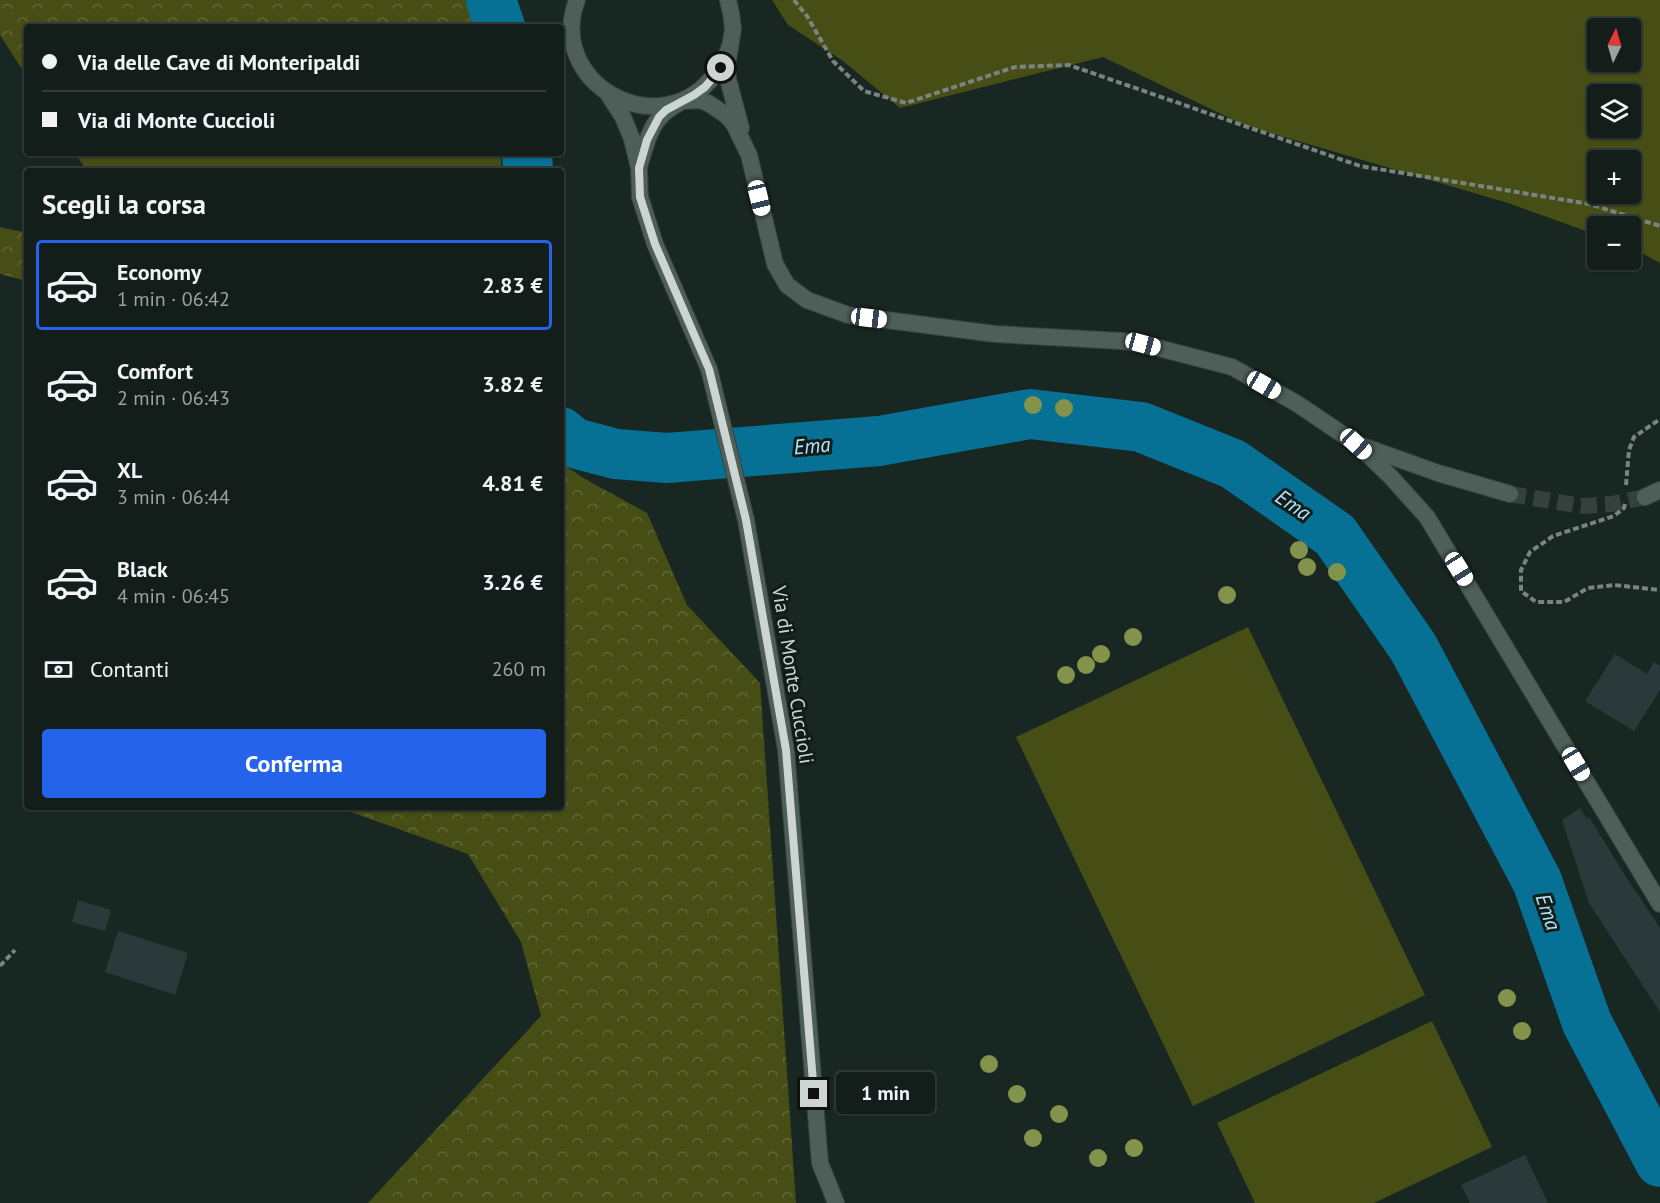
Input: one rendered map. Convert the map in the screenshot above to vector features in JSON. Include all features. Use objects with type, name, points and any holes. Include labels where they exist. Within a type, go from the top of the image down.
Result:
[{"type":"street","points":[[728,0],[733,29],[727,66],[728,79],[775,264],[787,285],[807,300],[848,315],[995,334],[1122,341],[1143,344],[1232,367],[1296,403],[1356,444],[1390,476],[1426,517],[1660,904]]},
{"type":"street","points":[[574,3],[572,27],[574,45],[580,63],[596,84],[608,94],[644,107],[682,101],[700,100],[708,103],[726,115],[734,124],[749,155]]},
{"type":"street","name":"Via di Monte Cuccioli","points":[[639,168],[647,140],[659,117],[666,110],[705,87],[721,68],[730,46]]},
{"type":"street","name":"Via di Monte Cuccioli","points":[[608,94],[623,117],[632,139],[639,168],[640,197],[655,244],[709,369],[746,520],[786,750],[820,1163],[836,1203]]},
{"type":"street","points":[[1356,444],[1438,473],[1510,494]]},
{"type":"street","points":[[820,1163],[823,1203]]},
{"type":"path","points":[[794,0],[807,16],[833,61],[864,91],[906,103],[1015,67],[1069,64],[1360,166],[1589,204],[1660,226]]},
{"type":"path","points":[[1626,489],[1629,450],[1634,437],[1660,420]]},
{"type":"path","points":[[1625,499],[1624,508],[1614,516],[1553,536],[1530,552],[1521,570],[1521,591],[1536,602],[1564,602],[1588,588],[1614,585],[1660,590]]},
{"type":"path","points":[[0,966],[15,950]]},
{"type":"green space","points":[[0,0],[471,0],[482,24],[24,24],[24,72],[0,35]]},
{"type":"green space","points":[[772,0],[1660,0],[1660,263],[1641,253],[1641,216],[1587,216],[1587,231],[1508,203],[1244,125],[1103,57],[900,108],[843,61],[788,25]]},
{"type":"green space","points":[[77,156],[501,156],[501,168],[85,168]]},
{"type":"green space","points":[[0,227],[24,232],[24,280],[0,274]]},
{"type":"green space","points":[[564,465],[647,513],[687,605],[760,683],[796,1203],[368,1203],[541,1016],[521,942],[468,854],[345,810],[564,810]]},
{"type":"green space","points":[[1248,627],[1425,995],[1193,1106],[1016,737]]},
{"type":"green space","points":[[1432,1021],[1492,1147],[1374,1203],[1255,1203],[1217,1123]]},
{"type":"building","points":[[1615,654],[1647,674],[1654,662],[1660,666],[1660,690],[1634,731],[1585,701]]},
{"type":"building","points":[[1580,808],[1587,819],[1589,817],[1660,928],[1660,1012],[1589,903],[1562,820]]},
{"type":"building","points":[[78,900],[111,910],[105,931],[72,922]]},
{"type":"building","points":[[118,931],[188,953],[175,995],[105,972]]},
{"type":"building","points":[[1525,1155],[1548,1203],[1470,1203],[1461,1185]]},
{"type":"waterway","name":"Ema","points":[[491,0],[499,24]]},
{"type":"waterway","name":"Ema","points":[[527,156],[528,168]]},
{"type":"waterway","name":"Ema","points":[[564,435],[574,443],[616,454],[667,458],[879,441],[1030,414],[1141,427],[1233,464],[1335,535],[1413,647],[1537,881],[1587,1023],[1660,1162]]},
{"type":"tunnel","points":[[1510,494],[1581,506],[1612,504],[1645,497]]},
{"type":"route","points":[[721,68],[705,87],[666,110],[659,117],[647,140],[639,168],[640,197],[655,244],[709,369],[746,520],[786,750],[814,1094]]}]
